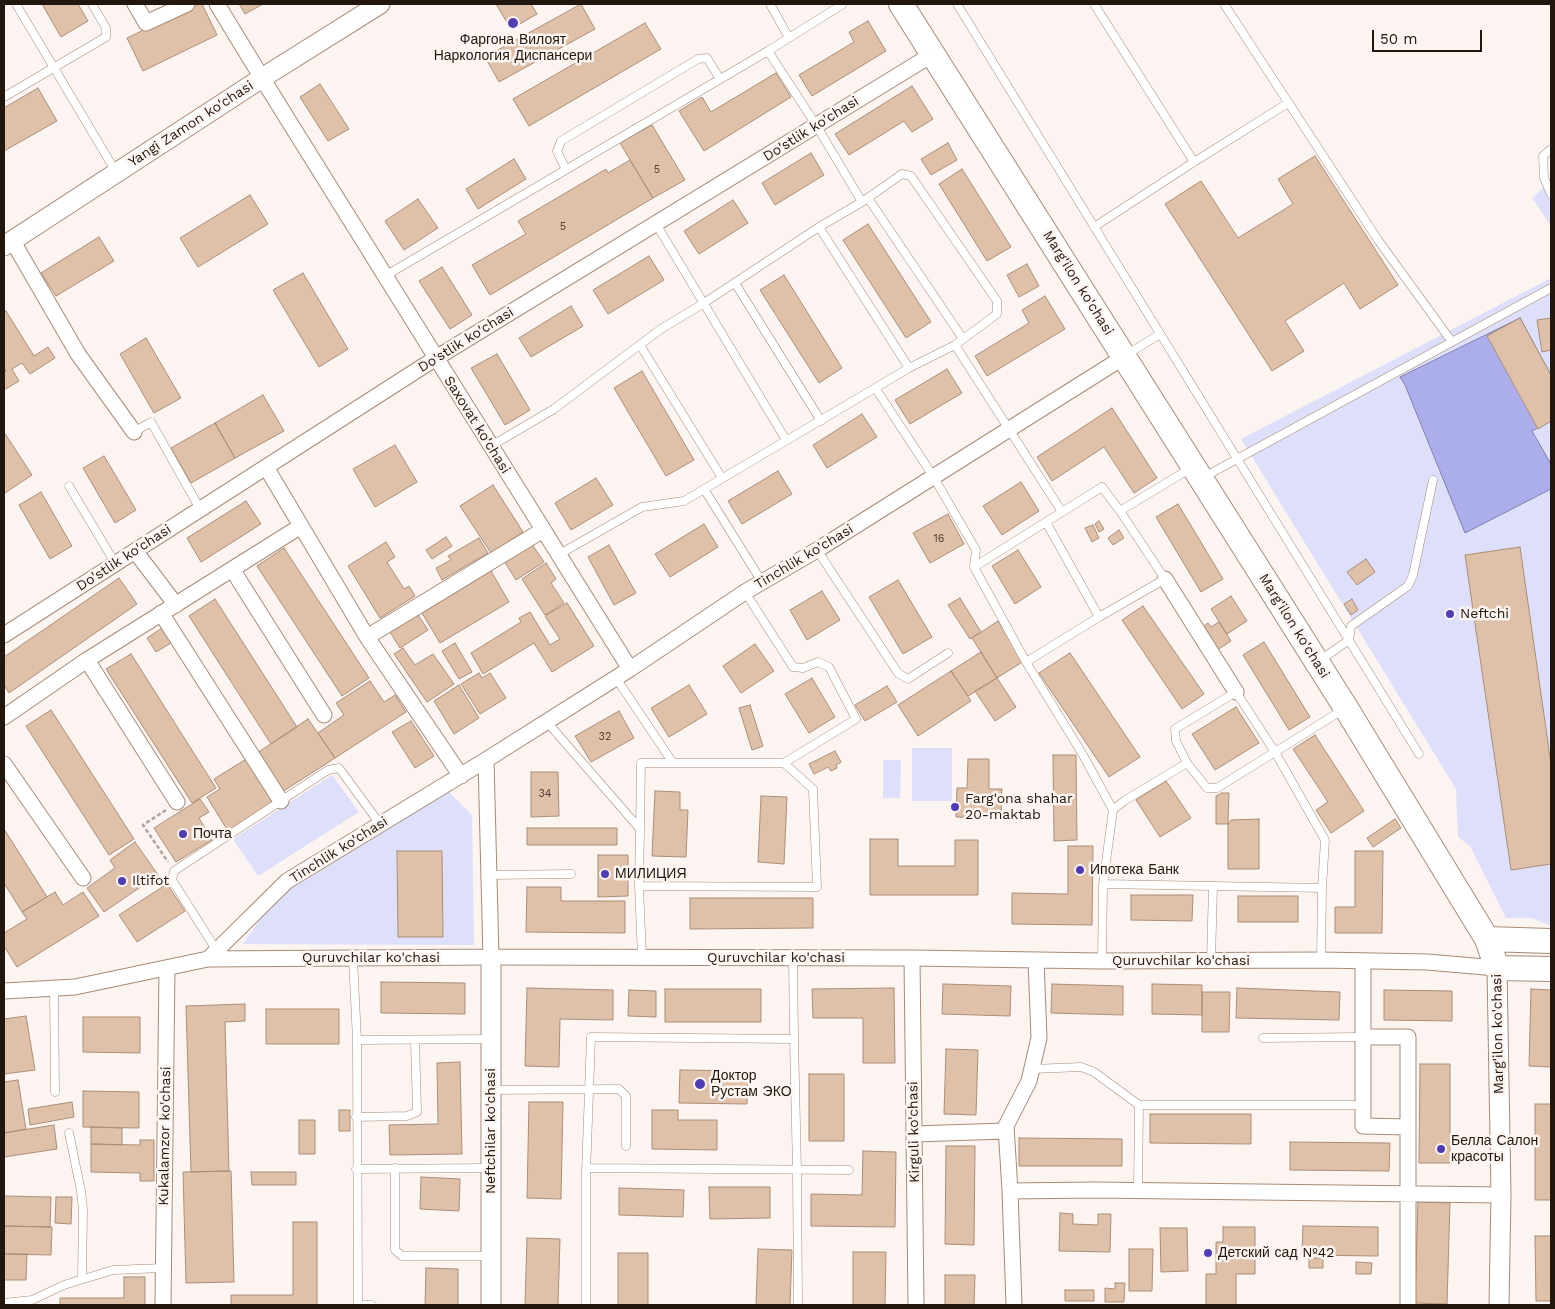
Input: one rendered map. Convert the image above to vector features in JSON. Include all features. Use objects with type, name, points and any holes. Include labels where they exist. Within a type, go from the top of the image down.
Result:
[{"type":"main road","name":"Marg'ilon ko'chasi","points":[[901,4],[1346,708],[1487,939],[1497,968]]},
{"type":"main road","points":[[1487,939],[1551,942]]},
{"type":"main road","name":"Quruvchilar ko'chasi","points":[[1497,968],[1551,969]]},
{"type":"street","points":[[135,4],[146,24],[187,4]]},
{"type":"street","name":"Saxovat ko'chasi","points":[[217,4],[630,669]]},
{"type":"street","name":"Yangi Zamon ko'chasi","points":[[8,243],[262,78],[380,4]]},
{"type":"street","name":"Do'stlik ko'chasi","points":[[4,635],[436,358],[933,54]]},
{"type":"street","points":[[8,243],[78,354],[134,432]]},
{"type":"street","name":"Tinchlik ko'chasi","points":[[212,955],[287,881],[461,776],[630,669],[745,592],[817,550],[1124,356]]},
{"type":"street","points":[[266,467],[366,637],[461,776]]},
{"type":"street","points":[[4,717],[87,660],[301,526]]},
{"type":"street","points":[[366,637],[543,530]]},
{"type":"street","points":[[135,551],[176,604]]},
{"type":"street","points":[[232,569],[324,714]]},
{"type":"street","points":[[1165,579],[1236,692]]},
{"type":"street","points":[[161,613],[281,801]]},
{"type":"street","points":[[87,660],[177,802]]},
{"type":"street","points":[[486,760],[491,957]]},
{"type":"street","points":[[4,764],[83,878]]},
{"type":"street","name":"Quruvchilar ko'chasi","points":[[4,992],[75,987],[167,968],[212,955],[354,958],[642,957],[1102,961],[1320,960],[1427,962],[1497,968]]},
{"type":"street","name":"Neftchilar ko'chasi","points":[[491,957],[491,1305]]},
{"type":"street","name":"Kirguli ko'chasi","points":[[912,958],[916,1305]]},
{"type":"street","points":[[1014,1305],[1006,1126],[1029,1081],[1039,1038],[1036,960]]},
{"type":"street","points":[[1363,962],[1364,1126],[1408,1127]]},
{"type":"street","name":"Kukalamzor ko'chasi","points":[[163,1305],[167,968]]},
{"type":"street","name":"Marg'ilon ko'chasi","points":[[1497,968],[1501,1195],[1498,1305]]},
{"type":"street","points":[[1363,1037],[1408,1037],[1408,1305]]},
{"type":"street","points":[[914,1134],[1006,1131]]},
{"type":"street","points":[[1010,1191],[1138,1190],[1501,1195]]},
{"type":"lane","points":[[16,4],[116,172]]},
{"type":"lane","points":[[4,97],[106,37],[106,28],[92,4]]},
{"type":"lane","points":[[770,4],[789,38]]},
{"type":"lane","points":[[385,276],[768,51],[843,4]]},
{"type":"lane","points":[[957,4],[1420,754]]},
{"type":"lane","points":[[1094,4],[1194,162]]},
{"type":"lane","points":[[1224,4],[1378,240],[1452,342]]},
{"type":"lane","points":[[768,51],[865,200],[963,339]]},
{"type":"lane","points":[[566,170],[557,150],[561,142],[698,59],[707,58],[720,79]]},
{"type":"lane","points":[[1094,227],[1288,103]]},
{"type":"lane","points":[[1551,149],[1543,156],[1544,178],[1551,194]]},
{"type":"lane","points":[[491,446],[554,409],[661,329],[865,200],[902,174],[911,176],[997,301],[997,314],[963,339],[909,368],[684,501],[642,507],[558,555]]},
{"type":"lane","points":[[656,224],[786,440]]},
{"type":"lane","points":[[819,228],[909,368]]},
{"type":"lane","points":[[735,283],[821,420]]},
{"type":"lane","points":[[1120,511],[1197,472],[1236,458],[1551,288]]},
{"type":"lane","points":[[1124,356],[1160,334]]},
{"type":"lane","points":[[640,344],[722,478]]},
{"type":"lane","points":[[955,344],[1062,512]]},
{"type":"lane","points":[[876,389],[933,476],[976,550],[974,567],[1026,662],[1083,755],[1113,810],[1103,884],[1102,961]]},
{"type":"lane","points":[[134,432],[151,422],[200,510]]},
{"type":"lane","points":[[1317,662],[1349,640],[1352,626],[1408,586],[1413,575],[1433,480]]},
{"type":"lane","points":[[69,486],[115,564]]},
{"type":"lane","points":[[974,567],[1102,487],[1165,579],[1098,617],[1026,662]]},
{"type":"lane","points":[[704,489],[762,582]]},
{"type":"lane","points":[[1046,522],[1098,617]]},
{"type":"lane","points":[[817,550],[898,673],[908,679],[948,653]]},
{"type":"lane","points":[[642,957],[640,886],[641,763],[784,763],[856,719],[829,667],[818,662],[803,668],[793,667],[745,592]]},
{"type":"lane","points":[[616,678],[673,763]]},
{"type":"lane","points":[[1320,960],[1325,840],[1275,752],[1236,692],[1175,729],[1176,741],[1187,763],[1207,788],[1217,788],[1275,752],[1346,708]]},
{"type":"lane","points":[[547,722],[640,829]]},
{"type":"lane","points":[[640,886],[817,886],[813,789],[784,763]]},
{"type":"lane","points":[[1113,810],[1124,801],[1187,763]]},
{"type":"lane","points":[[212,955],[172,880],[174,871],[328,770],[340,768],[380,824]]},
{"type":"lane","points":[[489,875],[571,874]]},
{"type":"lane","points":[[1103,884],[1322,888]]},
{"type":"lane","points":[[1211,961],[1213,886]]},
{"type":"lane","points":[[354,958],[357,1040],[358,1305],[372,1305]]},
{"type":"lane","points":[[793,958],[798,1305]]},
{"type":"lane","points":[[54,989],[55,1092]]},
{"type":"lane","points":[[586,1305],[586,1168],[590,1037],[794,1039]]},
{"type":"lane","points":[[1263,1038],[1363,1037]]},
{"type":"lane","points":[[357,1040],[491,1039]]},
{"type":"lane","points":[[356,1118],[407,1116],[417,1112],[415,1040]]},
{"type":"lane","points":[[1032,1069],[1081,1067],[1094,1072],[1139,1104],[1364,1104]]},
{"type":"lane","points":[[491,1090],[618,1089],[626,1096],[626,1146]]},
{"type":"lane","points":[[1138,1190],[1139,1104]]},
{"type":"lane","points":[[69,1133],[83,1209],[82,1280]]},
{"type":"lane","points":[[395,1168],[395,1250],[402,1256],[491,1256]]},
{"type":"lane","points":[[356,1169],[491,1168]]},
{"type":"lane","points":[[586,1168],[849,1170]]},
{"type":"lane","points":[[4,1303],[32,1300],[64,1285],[113,1270],[163,1268]]},
{"type":"path","points":[[174,871],[143,825],[177,802]]},
{"type":"shaded area","points":[[1551,181],[1551,226],[1532,198]]},
{"type":"shaded area","name":"Neftchi","points":[[1551,278],[1551,926],[1532,918],[1506,918],[1470,846],[1458,837],[1456,789],[1241,439]]},
{"type":"shaded area","points":[[912,748],[952,748],[952,801],[912,801]]},
{"type":"shaded area","points":[[883,760],[901,760],[900,798],[883,798]]},
{"type":"shaded area","points":[[332,775],[359,812],[258,876],[233,839]]},
{"type":"shaded area","points":[[443,786],[472,815],[474,945],[243,944],[285,883]]},
{"type":"water","points":[[1520,318],[1551,375],[1551,421],[1532,431],[1551,464],[1551,489],[1465,533],[1405,385],[1400,377]]},
{"type":"building","points":[[42,4],[78,4],[88,21],[61,37]]},
{"type":"building","points":[[198,4],[202,4],[217,35],[143,71],[127,38]]},
{"type":"building","points":[[239,4],[263,4],[245,14]]},
{"type":"building","points":[[496,4],[531,4],[537,14],[511,29]]},
{"type":"building","points":[[581,4],[595,29],[499,82],[485,57]]},
{"type":"building","points":[[868,21],[886,51],[812,96],[799,75],[854,42],[849,32]]},
{"type":"building","points":[[645,23],[661,49],[529,126],[513,99]]},
{"type":"building","points":[[776,73],[791,97],[704,151],[679,111],[702,97],[711,112]]},
{"type":"building","points":[[320,84],[349,129],[328,141],[300,97]]},
{"type":"building","points":[[912,86],[933,119],[912,132],[904,121],[849,155],[835,134]]},
{"type":"building","points":[[38,88],[57,121],[4,151],[4,108]]},
{"type":"building","points":[[652,125],[685,180],[653,198],[620,143]]},
{"type":"building","points":[[948,143],[957,160],[931,175],[921,159]]},
{"type":"building","points":[[811,153],[824,175],[775,205],[762,183]]},
{"type":"building","points":[[1315,156],[1398,285],[1360,309],[1344,283],[1285,321],[1304,351],[1272,371],[1165,204],[1201,181],[1238,238],[1293,204],[1278,179]]},
{"type":"building","points":[[514,159],[526,179],[478,209],[466,189]]},
{"type":"building","points":[[630,160],[653,198],[490,295],[472,265],[526,234],[518,221],[606,169],[608,173]]},
{"type":"building","points":[[962,169],[1011,247],[987,261],[939,184]]},
{"type":"building","points":[[250,195],[268,224],[198,267],[180,238]]},
{"type":"building","points":[[418,199],[438,228],[404,250],[385,221]]},
{"type":"building","points":[[733,200],[748,223],[699,254],[684,231]]},
{"type":"building","points":[[868,224],[931,322],[906,338],[843,240]]},
{"type":"building","points":[[99,237],[114,261],[56,296],[41,273]]},
{"type":"building","points":[[649,256],[664,280],[608,314],[593,290]]},
{"type":"building","points":[[1027,264],[1039,286],[1019,297],[1007,275]]},
{"type":"building","points":[[442,267],[472,315],[450,329],[419,281]]},
{"type":"building","points":[[303,273],[348,349],[319,367],[273,290]]},
{"type":"building","points":[[784,275],[842,368],[819,383],[760,290]]},
{"type":"building","points":[[1045,296],[1065,329],[987,376],[975,356],[1029,323],[1022,310]]},
{"type":"building","points":[[571,306],[583,326],[531,357],[519,338]]},
{"type":"building","points":[[6,311],[34,356],[48,347],[55,358],[30,374],[22,363],[12,369],[19,381],[4,390],[4,372],[6,371],[4,368],[4,312]]},
{"type":"building","points":[[1520,318],[1551,375],[1551,421],[1538,429],[1487,336]]},
{"type":"building","points":[[1551,318],[1551,350],[1542,352],[1537,320]]},
{"type":"building","points":[[146,338],[181,398],[154,413],[120,354]]},
{"type":"building","points":[[497,354],[530,410],[505,425],[471,368]]},
{"type":"building","points":[[947,369],[962,393],[910,424],[895,400]]},
{"type":"building","points":[[642,371],[694,460],[666,476],[614,388]]},
{"type":"building","points":[[263,395],[284,431],[235,458],[215,423]]},
{"type":"building","points":[[1112,408],[1157,478],[1134,493],[1104,447],[1052,481],[1037,457]]},
{"type":"building","points":[[862,414],[877,437],[827,468],[813,445]]},
{"type":"building","points":[[215,423],[235,458],[191,483],[171,448]]},
{"type":"building","points":[[4,432],[32,475],[5,493],[4,492]]},
{"type":"building","points":[[395,445],[417,482],[375,507],[353,469]]},
{"type":"building","points":[[104,456],[136,510],[115,523],[83,468]]},
{"type":"building","points":[[778,471],[792,494],[742,524],[728,501]]},
{"type":"building","points":[[596,478],[613,505],[571,530],[555,503]]},
{"type":"building","points":[[1021,482],[1039,511],[1002,535],[983,506]]},
{"type":"building","points":[[493,485],[523,532],[491,553],[460,506]]},
{"type":"building","points":[[41,492],[72,546],[50,559],[19,505]]},
{"type":"building","points":[[246,501],[261,524],[201,562],[187,538]]},
{"type":"building","points":[[1178,504],[1223,579],[1201,592],[1156,517]]},
{"type":"building","points":[[948,514],[964,544],[930,563],[913,533]]},
{"type":"building","points":[[1099,521],[1104,529],[1099,532],[1095,524]]},
{"type":"building","points":[[704,524],[718,547],[670,577],[655,554]]},
{"type":"building","points":[[1093,525],[1099,538],[1092,542],[1085,528]]},
{"type":"building","points":[[1119,530],[1124,538],[1113,545],[1108,538]]},
{"type":"building","points":[[446,537],[452,546],[432,559],[426,550]]},
{"type":"building","points":[[479,538],[488,553],[442,580],[436,568],[451,560],[448,556]]},
{"type":"building","points":[[386,542],[395,557],[387,562],[404,589],[409,586],[415,596],[380,618],[348,566]]},
{"type":"building","points":[[531,543],[544,562],[516,580],[504,561]]},
{"type":"building","points":[[609,545],[636,593],[614,605],[588,557]]},
{"type":"building","points":[[1520,547],[1551,764],[1551,864],[1511,870],[1465,555]]},
{"type":"building","points":[[284,548],[369,678],[342,696],[257,566]]},
{"type":"building","points":[[1018,550],[1041,587],[1015,604],[992,566]]},
{"type":"building","points":[[1366,559],[1375,572],[1357,585],[1347,572]]},
{"type":"building","points":[[546,563],[556,579],[551,583],[564,603],[545,615],[522,579]]},
{"type":"building","points":[[491,571],[509,602],[440,643],[422,613]]},
{"type":"building","points":[[119,578],[137,604],[9,693],[4,685],[4,657]]},
{"type":"building","points":[[898,580],[932,637],[903,654],[869,597]]},
{"type":"building","points":[[822,591],[840,620],[807,640],[790,610]]},
{"type":"building","points":[[1231,596],[1247,621],[1227,634],[1211,609]]},
{"type":"building","points":[[960,598],[981,632],[970,639],[948,605]]},
{"type":"building","points":[[215,599],[297,727],[271,744],[189,616]]},
{"type":"building","points":[[1352,599],[1358,610],[1351,615],[1344,604]]},
{"type":"building","points":[[567,603],[594,646],[552,672],[534,643],[483,674],[471,653],[521,622],[519,618],[530,612],[550,645],[560,639],[545,616]]},
{"type":"building","points":[[1143,606],[1204,694],[1182,709],[1122,620]]},
{"type":"building","points":[[418,615],[428,630],[400,648],[390,632]]},
{"type":"building","points":[[998,621],[1024,661],[997,678],[972,638]]},
{"type":"building","points":[[1219,622],[1231,641],[1217,650],[1203,627],[1208,623],[1211,627]]},
{"type":"building","points":[[162,628],[171,643],[156,652],[147,638]]},
{"type":"building","points":[[1264,642],[1310,717],[1289,730],[1243,655]]},
{"type":"building","points":[[455,643],[472,672],[459,679],[442,651]]},
{"type":"building","points":[[755,644],[774,671],[741,693],[723,666]]},
{"type":"building","points":[[403,648],[415,665],[433,654],[454,684],[427,702],[394,654]]},
{"type":"building","points":[[981,652],[997,678],[968,696],[951,671]]},
{"type":"building","points":[[1070,653],[1140,757],[1109,777],[1039,673]]},
{"type":"building","points":[[131,654],[216,788],[192,803],[106,669]]},
{"type":"building","points":[[951,671],[971,701],[918,736],[898,705]]},
{"type":"building","points":[[479,673],[482,678],[490,673],[506,698],[480,714],[461,684]]},
{"type":"building","points":[[812,678],[835,717],[809,733],[785,694]]},
{"type":"building","points":[[997,678],[1016,707],[995,721],[975,691]]},
{"type":"building","points":[[370,681],[384,702],[395,695],[406,712],[335,758],[318,733],[344,715],[336,703]]},
{"type":"building","points":[[459,685],[479,718],[454,734],[434,701]]},
{"type":"building","points":[[689,685],[707,714],[669,737],[651,708]]},
{"type":"building","points":[[887,686],[897,702],[865,721],[855,705]]},
{"type":"building","points":[[750,705],[763,746],[752,750],[739,708]]},
{"type":"building","points":[[1236,707],[1259,743],[1215,770],[1192,734]]},
{"type":"building","points":[[51,710],[134,839],[109,855],[26,726]]},
{"type":"building","points":[[619,711],[634,738],[591,762],[575,736]]},
{"type":"building","points":[[308,719],[335,758],[282,792],[257,753]]},
{"type":"building","points":[[411,721],[434,756],[415,768],[392,732]]},
{"type":"building","points":[[1315,735],[1364,811],[1331,833],[1316,810],[1328,802],[1293,749]]},
{"type":"building","points":[[835,751],[841,762],[836,765],[837,768],[831,771],[828,767],[814,774],[809,764]]},
{"type":"building","points":[[1053,755],[1076,755],[1077,840],[1054,841]]},
{"type":"building","points":[[248,758],[275,801],[228,831],[207,797],[220,789],[214,779]]},
{"type":"building","points":[[968,759],[989,759],[989,789],[1002,789],[1001,818],[956,817],[957,788],[967,788]]},
{"type":"building","points":[[531,772],[558,772],[559,816],[531,817]]},
{"type":"building","points":[[1166,781],[1191,818],[1160,837],[1136,800]]},
{"type":"building","points":[[655,791],[680,792],[680,810],[688,810],[686,857],[652,856]]},
{"type":"building","points":[[1222,793],[1229,793],[1228,824],[1216,824],[1216,796]]},
{"type":"building","points":[[761,796],[787,797],[784,864],[758,862]]},
{"type":"building","name":"Почта","points":[[200,799],[209,812],[199,818],[212,840],[176,862],[154,828]]},
{"type":"building","points":[[1259,819],[1259,869],[1228,869],[1228,824],[1231,820]]},
{"type":"building","points":[[1395,819],[1401,828],[1373,847],[1367,838]]},
{"type":"building","points":[[527,828],[617,828],[617,845],[527,845]]},
{"type":"building","points":[[4,829],[47,897],[22,912],[4,883]]},
{"type":"building","points":[[870,839],[898,839],[898,866],[955,866],[955,840],[978,840],[978,895],[870,895]]},
{"type":"building","name":"Iltifot","points":[[135,842],[158,875],[104,912],[87,888],[115,868],[110,860]]},
{"type":"building","name":"Ипотека Банк","points":[[1068,846],[1093,846],[1092,925],[1012,924],[1012,893],[1068,894]]},
{"type":"building","points":[[397,851],[442,851],[443,937],[398,937]]},
{"type":"building","points":[[1355,851],[1383,851],[1382,933],[1335,933],[1335,907],[1355,907]]},
{"type":"building","points":[[598,855],[628,855],[628,896],[598,897]]},
{"type":"building","points":[[167,884],[185,911],[137,942],[119,915]]},
{"type":"building","points":[[527,887],[561,887],[561,901],[625,901],[625,933],[526,932]]},
{"type":"building","points":[[55,892],[63,905],[83,892],[99,916],[17,967],[4,946],[4,933],[27,919],[22,912]]},
{"type":"building","points":[[1131,895],[1193,895],[1192,921],[1131,920]]},
{"type":"building","points":[[1238,896],[1298,896],[1298,922],[1238,922]]},
{"type":"building","points":[[690,898],[813,898],[813,928],[690,929]]},
{"type":"building","points":[[381,982],[465,983],[465,1014],[381,1013]]},
{"type":"building","points":[[943,984],[1011,986],[1010,1016],[942,1014]]},
{"type":"building","points":[[1052,984],[1123,986],[1123,1015],[1051,1013]]},
{"type":"building","points":[[1152,984],[1202,985],[1202,1015],[1152,1014]]},
{"type":"building","points":[[527,988],[613,990],[613,1020],[560,1019],[559,1067],[525,1066]]},
{"type":"building","points":[[894,988],[895,1063],[863,1063],[863,1018],[813,1018],[812,989]]},
{"type":"building","points":[[1237,988],[1340,992],[1339,1020],[1236,1018]]},
{"type":"building","points":[[665,989],[761,989],[761,1022],[665,1022]]},
{"type":"building","points":[[1531,989],[1551,990],[1551,1067],[1529,1066]]},
{"type":"building","points":[[629,990],[656,991],[656,1017],[628,1016]]},
{"type":"building","points":[[1384,990],[1452,991],[1452,1021],[1384,1020]]},
{"type":"building","points":[[1202,992],[1230,992],[1229,1032],[1202,1032]]},
{"type":"building","points":[[245,1004],[245,1021],[225,1022],[229,1171],[191,1172],[186,1006]]},
{"type":"building","points":[[266,1009],[339,1009],[339,1044],[266,1044]]},
{"type":"building","points":[[26,1016],[35,1070],[4,1074],[4,1019]]},
{"type":"building","points":[[83,1017],[140,1017],[140,1053],[83,1052]]},
{"type":"building","points":[[946,1049],[978,1050],[976,1115],[944,1114]]},
{"type":"building","points":[[460,1062],[462,1154],[390,1155],[389,1125],[438,1124],[437,1063]]},
{"type":"building","points":[[1420,1064],[1450,1064],[1450,1163],[1419,1163]]},
{"type":"building","points":[[680,1070],[748,1071],[747,1104],[679,1103]]},
{"type":"building","points":[[809,1074],[844,1074],[844,1141],[809,1141]]},
{"type":"building","points":[[18,1080],[26,1129],[4,1133],[4,1082]]},
{"type":"building","points":[[83,1091],[139,1092],[139,1128],[83,1127]]},
{"type":"building","points":[[72,1102],[74,1117],[30,1125],[28,1109]]},
{"type":"building","points":[[529,1102],[563,1102],[561,1199],[527,1198]]},
{"type":"building","points":[[1535,1104],[1551,1104],[1551,1200],[1535,1200]]},
{"type":"building","points":[[339,1110],[350,1110],[350,1131],[339,1131]]},
{"type":"building","points":[[652,1110],[678,1110],[678,1120],[717,1120],[717,1150],[652,1149]]},
{"type":"building","points":[[1150,1114],[1251,1114],[1251,1144],[1150,1143]]},
{"type":"building","points":[[299,1120],[315,1120],[315,1154],[299,1154]]},
{"type":"building","points":[[54,1125],[57,1149],[4,1157],[4,1133]]},
{"type":"building","points":[[91,1127],[122,1128],[122,1145],[91,1144]]},
{"type":"building","points":[[1019,1138],[1122,1139],[1122,1166],[1019,1166]]},
{"type":"building","points":[[140,1140],[154,1140],[154,1181],[140,1181],[140,1173],[91,1172],[91,1144],[140,1145]]},
{"type":"building","points":[[1290,1142],[1390,1143],[1389,1171],[1290,1170]]},
{"type":"building","points":[[946,1146],[975,1146],[974,1245],[945,1244]]},
{"type":"building","points":[[863,1151],[896,1152],[895,1227],[811,1226],[811,1194],[862,1195]]},
{"type":"building","points":[[231,1171],[234,1282],[186,1283],[183,1172]]},
{"type":"building","points":[[251,1172],[296,1172],[296,1185],[252,1185]]},
{"type":"building","points":[[421,1177],[460,1179],[459,1211],[420,1209]]},
{"type":"building","points":[[709,1187],[770,1187],[770,1218],[710,1219]]},
{"type":"building","points":[[619,1188],[684,1190],[683,1217],[619,1215]]},
{"type":"building","points":[[4,1196],[51,1197],[50,1227],[4,1226]]},
{"type":"building","points":[[56,1197],[72,1197],[71,1224],[55,1223]]},
{"type":"building","points":[[1418,1202],[1450,1203],[1447,1304],[1415,1303]]},
{"type":"building","points":[[1060,1213],[1073,1214],[1073,1224],[1098,1225],[1098,1214],[1111,1214],[1110,1252],[1059,1251]]},
{"type":"building","points":[[293,1222],[317,1222],[317,1305],[231,1305],[231,1295],[293,1295]]},
{"type":"building","points":[[4,1226],[52,1227],[51,1255],[4,1254]]},
{"type":"building","points":[[1303,1226],[1378,1227],[1378,1256],[1302,1255]]},
{"type":"building","points":[[1223,1227],[1255,1227],[1255,1274],[1236,1274],[1236,1305],[1206,1305],[1206,1274],[1216,1274],[1216,1242],[1223,1242]]},
{"type":"building","points":[[1160,1228],[1187,1228],[1188,1271],[1161,1272]]},
{"type":"building","points":[[1535,1236],[1551,1236],[1551,1301],[1536,1301]]},
{"type":"building","points":[[527,1238],[560,1239],[558,1305],[525,1305]]},
{"type":"building","points":[[758,1249],[792,1250],[790,1305],[756,1305]]},
{"type":"building","points":[[1129,1249],[1153,1249],[1152,1291],[1129,1291]]},
{"type":"building","points":[[853,1252],[886,1252],[885,1305],[853,1305]]},
{"type":"building","points":[[618,1253],[648,1253],[648,1305],[618,1305]]},
{"type":"building","points":[[4,1254],[27,1254],[26,1280],[4,1280]]},
{"type":"building","points":[[1309,1258],[1323,1258],[1323,1268],[1309,1268]]},
{"type":"building","points":[[1356,1262],[1372,1263],[1371,1274],[1356,1274]]},
{"type":"building","points":[[426,1268],[458,1269],[458,1305],[425,1305]]},
{"type":"building","points":[[945,1275],[975,1275],[974,1305],[945,1305]]},
{"type":"building","points":[[124,1277],[145,1277],[145,1305],[60,1305],[60,1298],[124,1298]]},
{"type":"building","points":[[1115,1283],[1125,1283],[1124,1302],[1105,1302],[1105,1288],[1115,1289]]},
{"type":"building","points":[[1065,1290],[1094,1290],[1094,1301],[1065,1301]]},
{"type":"place","name":"Фаргона Вилоят Наркология Диспансери","points":[[513,23]]},
{"type":"place","name":"Neftchi","points":[[1450,614]]},
{"type":"place","name":"Farg'ona shahar 20-maktab","points":[[955,807]]},
{"type":"place","name":"Почта","points":[[183,834]]},
{"type":"place","name":"Ипотека Банк","points":[[1080,870]]},
{"type":"place","name":"МИЛИЦИЯ","points":[[605,874]]},
{"type":"place","name":"Iltifot","points":[[122,881]]},
{"type":"place","name":"Доктор Рустам ЭКО","points":[[700,1084]]},
{"type":"place","name":"Белла Салон красоты","points":[[1441,1149]]},
{"type":"place","name":"Детский сад №42","points":[[1208,1253]]}]
